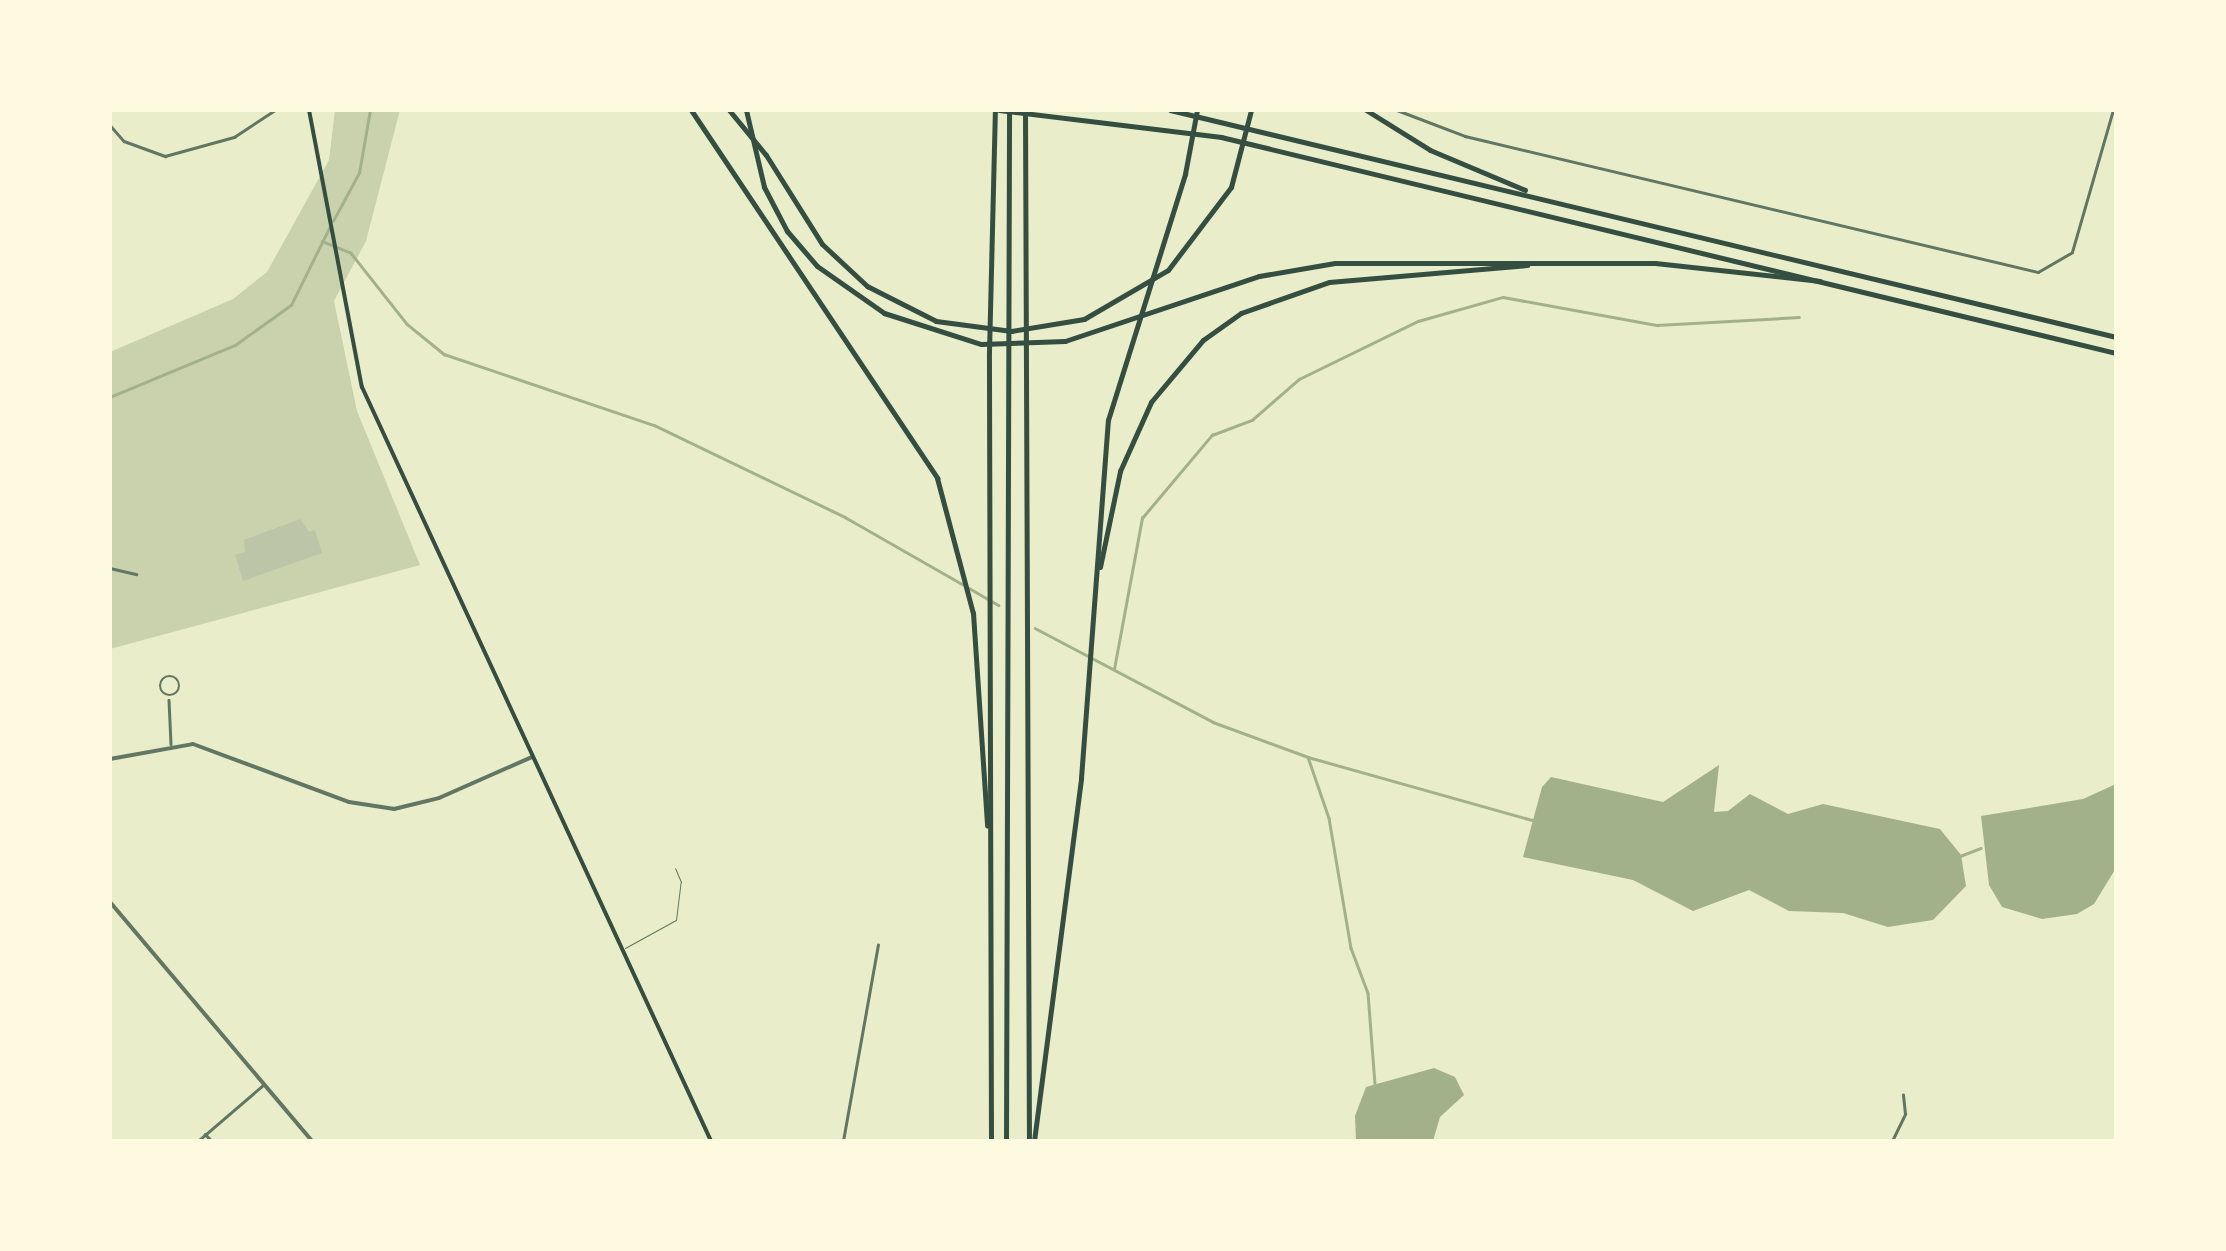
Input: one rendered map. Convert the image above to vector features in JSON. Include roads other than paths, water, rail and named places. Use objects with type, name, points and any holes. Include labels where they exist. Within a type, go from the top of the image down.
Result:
[{"type":"highway","points":[[690,110],[812,296],[916,440],[960,553],[973,613],[990,904]]},
{"type":"highway","points":[[729,110],[822,244],[867,286],[936,321],[1011,331],[1100,313],[1168,270],[1231,187],[1251,110]]},
{"type":"highway","points":[[746,110],[758,171],[787,231],[836,285],[918,329],[981,344],[1065,341],[1258,276],[1335,263],[1712,266],[1820,281]]},
{"type":"highway","points":[[991,1141],[988,352],[996,110],[1221,138],[2116,353]]},
{"type":"highway","points":[[1006,1141],[1009,110]]},
{"type":"highway","points":[[1025,110],[1032,1141]]},
{"type":"highway","points":[[1170,110],[1279,133],[2116,337]]},
{"type":"highway","points":[[1032,1141],[1090,674],[1108,420],[1193,143],[1197,110]]},
{"type":"highway","points":[[1366,110],[1430,150],[1541,197]]},
{"type":"highway","points":[[1096,590],[1116,488],[1135,433],[1172,372],[1241,313],[1329,282],[1564,262]]},
{"type":"main road","points":[[309,110],[362,387],[711,1141]]},
{"type":"street","points":[[110,125],[124,140],[164,156],[234,137],[276,110]]},
{"type":"street","points":[[1397,110],[1465,136],[2038,272],[2072,252],[2113,110]]},
{"type":"street","points":[[110,568],[136,574]]},
{"type":"street","points":[[169,700],[181,683],[174,675],[160,684],[169,700],[172,744]]},
{"type":"street","points":[[110,758],[172,744],[206,748],[349,802],[394,809],[438,798],[532,757]]},
{"type":"street","points":[[110,902],[312,1141]]},
{"type":"street","points":[[843,1141],[878,946]]},
{"type":"street","points":[[198,1141],[263,1085]]},
{"type":"street","points":[[1892,1141],[1905,1114],[1903,1095]]},
{"type":"street","points":[[204,1133],[212,1141]]},
{"type":"lane","points":[[622,950],[676,920],[681,882],[675,868]]},
{"type":"waterway","points":[[333,221],[359,173],[370,110]]},
{"type":"waterway","points":[[110,397],[235,345],[291,305],[329,228]]},
{"type":"waterway","points":[[322,241],[351,253],[407,324],[444,354],[654,425],[845,517],[962,584]]},
{"type":"waterway","points":[[1114,669],[1142,518],[1212,435],[1252,420],[1299,379],[1418,321],[1503,297],[1657,325],[1799,317]]},
{"type":"waterway","points":[[969,588],[998,605]]},
{"type":"waterway","points":[[1035,628],[1213,722],[1308,757],[1536,821]]},
{"type":"waterway","points":[[1308,757],[1329,818],[1351,948],[1368,993],[1375,1085]]},
{"type":"waterway","points":[[1960,856],[1981,848]]}]
